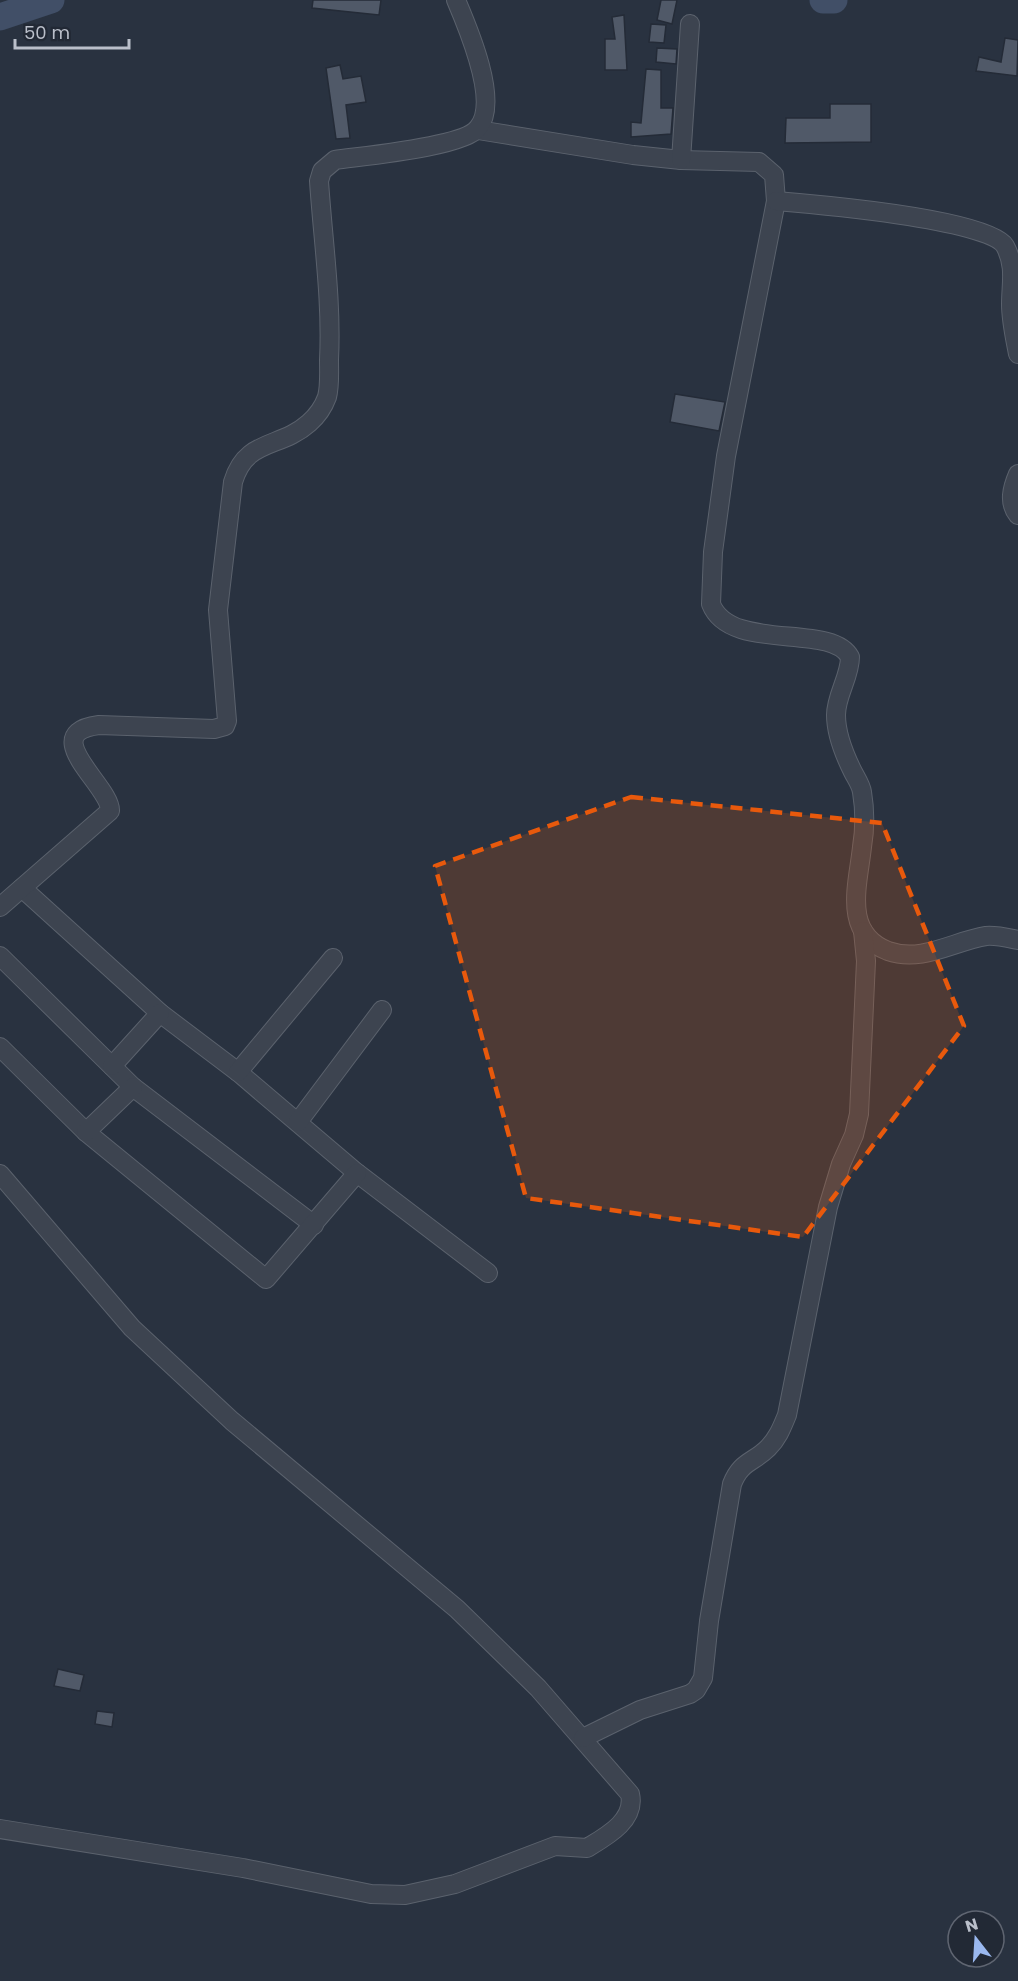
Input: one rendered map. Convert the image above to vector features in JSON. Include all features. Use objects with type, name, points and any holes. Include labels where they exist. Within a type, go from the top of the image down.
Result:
[{"type":"street","points":[[456,0],[480,61],[484,117],[478,130]]},
{"type":"street","points":[[681,160],[690,24]]},
{"type":"street","points":[[0,907],[110,811],[107,801],[76,751],[74,741],[77,733],[85,727],[99,725],[214,729],[225,726],[227,721],[218,610],[233,482],[238,465],[258,448],[293,435],[321,411],[327,395],[330,339],[319,182],[322,171],[335,160],[445,143],[478,130],[590,149],[681,160],[759,162],[774,175],[776,201],[726,456],[714,552],[711,604],[721,620],[742,629],[789,638],[820,640],[841,647],[850,657],[848,675],[836,713],[851,769],[862,790],[863,844],[854,895],[856,915],[863,931],[873,943],[909,954],[941,951],[987,936],[1018,940]]},
{"type":"street","points":[[776,201],[845,207],[966,227],[990,235],[1005,244],[1016,267],[1011,304],[1018,354]]},
{"type":"street","points":[[1018,474],[1011,500],[1013,509],[1018,515]]},
{"type":"street","points":[[22,888],[160,1013],[238,1072],[357,1173],[488,1273]]},
{"type":"street","points":[[583,1738],[640,1710],[690,1694],[696,1690],[703,1678],[709,1621],[732,1484],[744,1464],[769,1447],[779,1434],[787,1415],[828,1207],[841,1164],[854,1135],[859,1114],[866,961],[863,931]]},
{"type":"street","points":[[0,956],[133,1087],[314,1225]]},
{"type":"street","points":[[238,1072],[333,958]]},
{"type":"street","points":[[298,1122],[382,1010]]},
{"type":"street","points":[[112,1066],[160,1013]]},
{"type":"street","points":[[0,1047],[86,1132],[266,1279],[357,1173]]},
{"type":"street","points":[[86,1132],[133,1087]]},
{"type":"street","points":[[0,1174],[132,1328],[232,1421],[457,1609],[538,1688],[630,1794],[632,1803],[623,1821],[607,1836],[587,1848],[555,1846],[539,1850],[484,1875],[405,1895],[371,1894],[243,1868],[0,1829]]},
{"type":"highlighted area","points":[[631,797],[882,823],[964,1026],[803,1237],[526,1198],[435,866]]},
{"type":"building","points":[[313,0],[381,0],[379,15],[312,8]]},
{"type":"building","points":[[661,0],[677,0],[672,24],[657,20]]},
{"type":"building","points":[[624,15],[627,70],[605,70],[605,39],[615,39],[612,17]]},
{"type":"building","points":[[651,24],[666,25],[664,43],[649,42]]},
{"type":"building","points":[[1005,38],[1018,40],[1017,76],[976,71],[979,57],[1001,62]]},
{"type":"building","points":[[657,48],[677,49],[676,64],[656,62]]},
{"type":"building","points":[[340,65],[343,79],[361,76],[366,102],[346,105],[350,138],[336,139],[326,68]]},
{"type":"building","points":[[646,69],[661,70],[661,108],[673,108],[671,134],[631,137],[631,122],[641,123]]},
{"type":"building","points":[[830,104],[871,104],[871,142],[785,143],[786,118],[830,118]]},
{"type":"building","points":[[675,394],[725,402],[719,431],[670,422]]},
{"type":"building","points":[[58,1669],[84,1675],[80,1691],[54,1686]]},
{"type":"building","points":[[97,1711],[114,1713],[112,1727],[95,1724]]},
{"type":"waterway","points":[[0,17],[51,0]]},
{"type":"waterway","points":[[823,0],[834,0]]}]
